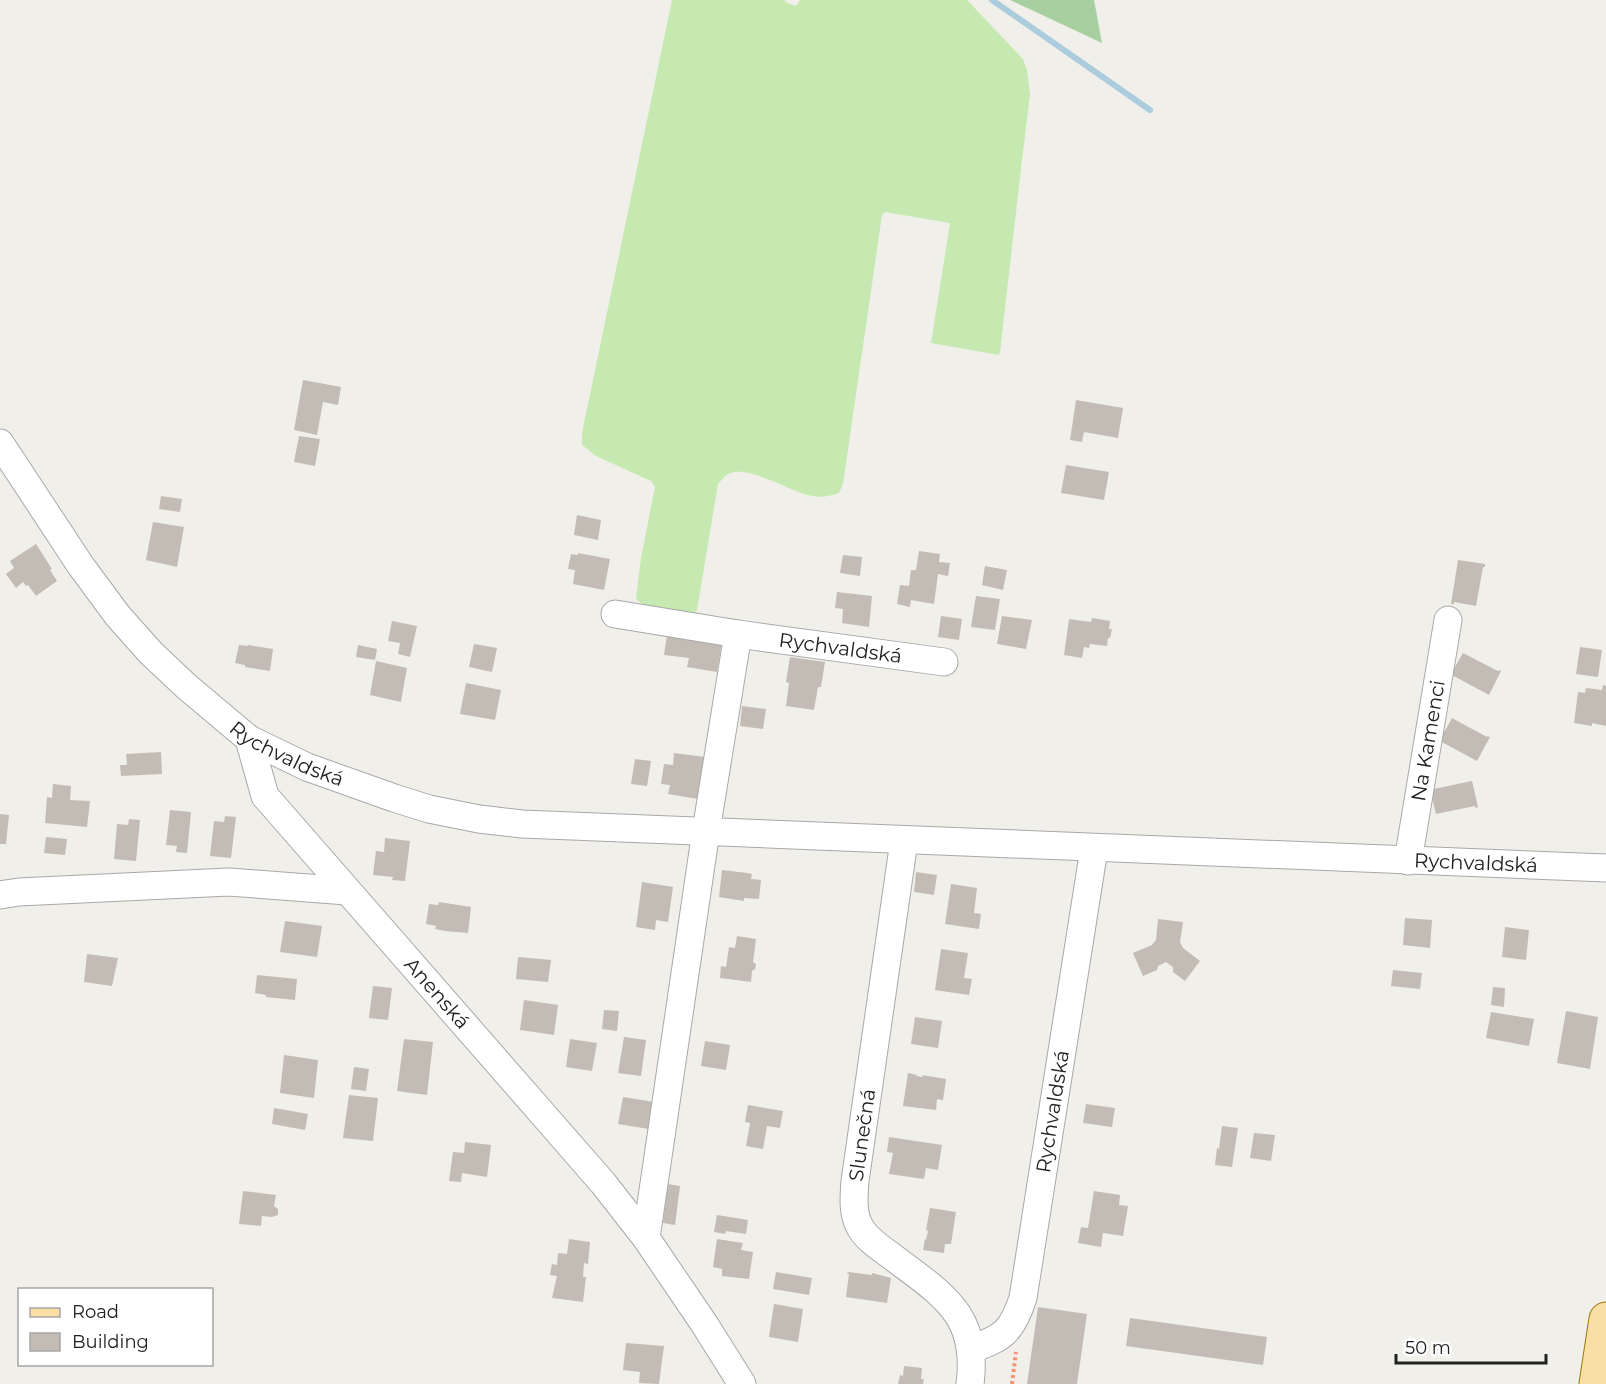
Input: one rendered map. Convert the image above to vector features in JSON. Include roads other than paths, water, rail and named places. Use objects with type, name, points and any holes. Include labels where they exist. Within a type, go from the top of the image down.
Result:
[{"type":"main road","points":[[1596,1384],[1606,1319]]},
{"type":"street","name":"Rychvaldská","points":[[0,443],[81,566],[118,616],[151,653],[249,739],[307,767],[394,798],[439,811],[522,824],[1606,868]]},
{"type":"street","name":"Rychvaldská","points":[[615,614],[738,634],[944,662]]},
{"type":"street","name":"Na Kamenci","points":[[1408,861],[1448,620]]},
{"type":"street","points":[[646,1238],[706,831],[738,634]]},
{"type":"street","name":"Anenská","points":[[249,739],[266,796],[603,1183],[646,1238],[742,1384]]},
{"type":"street","name":"Slunečná","points":[[904,841],[853,1205],[860,1227],[875,1244],[930,1285],[954,1309],[965,1325],[973,1363],[970,1384]]},
{"type":"street","name":"Rychvaldská","points":[[971,1348],[990,1342],[1004,1334],[1016,1319],[1023,1298],[1094,849]]},
{"type":"street","points":[[0,895],[18,892],[229,882],[347,891]]},
{"type":"waterway","points":[[992,0],[1150,110]]}]
